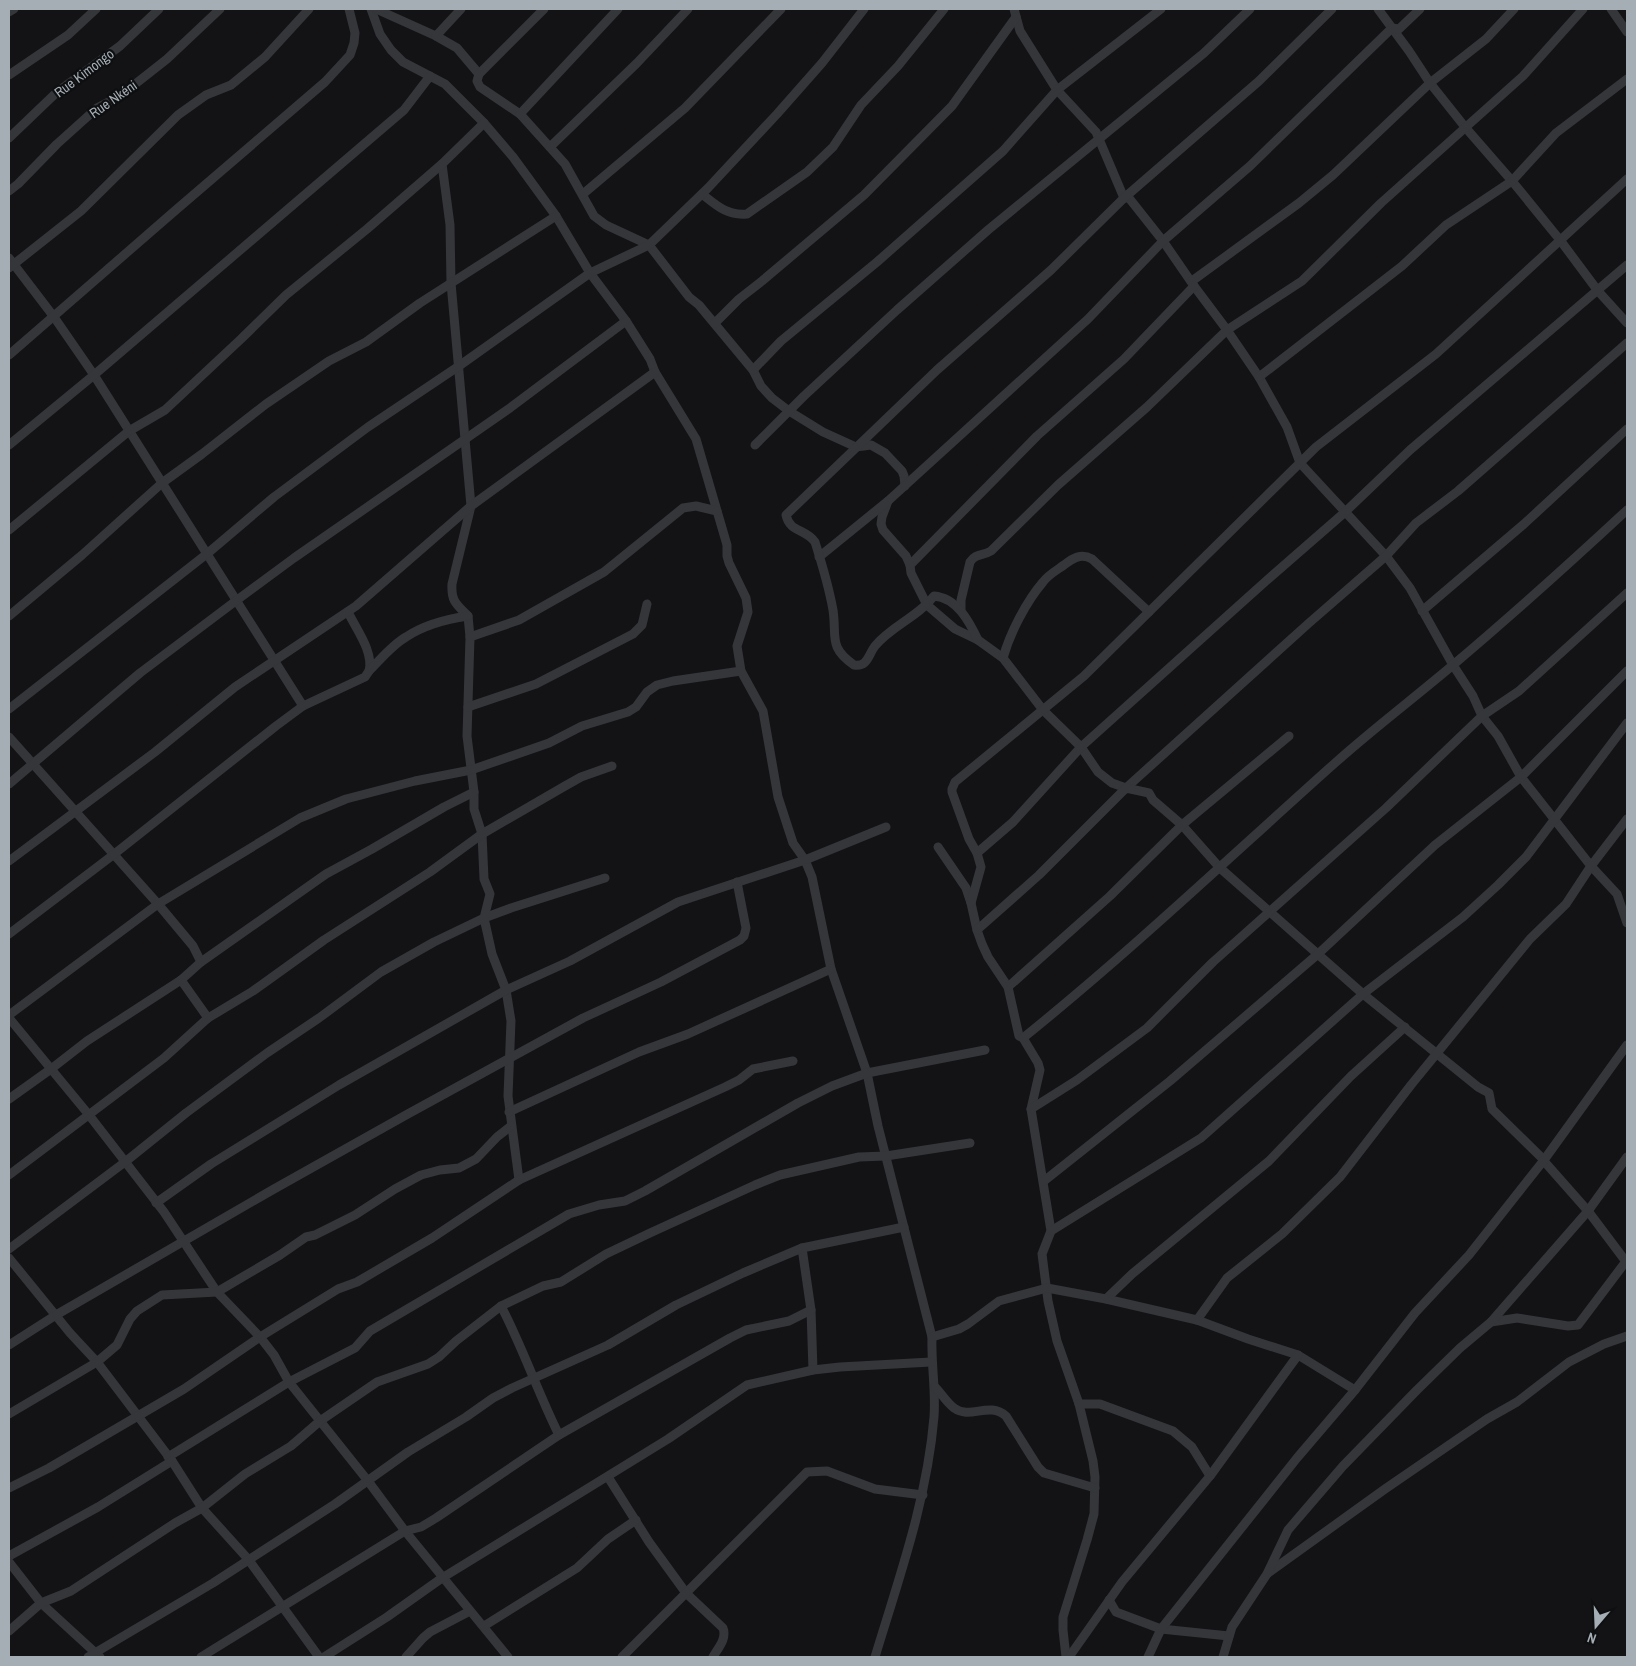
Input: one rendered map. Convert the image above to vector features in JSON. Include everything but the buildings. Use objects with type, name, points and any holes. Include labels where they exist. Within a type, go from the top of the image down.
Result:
[{"type":"street","points":[[9,12],[14,9]]},
{"type":"street","points":[[9,75],[68,35],[96,9]]},
{"type":"street","name":"Rue Kimongo","points":[[9,138],[56,93],[120,46],[159,9]]},
{"type":"street","name":"Rue Nkéni","points":[[9,191],[97,108],[120,96],[167,59],[220,9]]},
{"type":"street","points":[[303,706],[94,375],[54,317],[10,263],[81,211],[178,115],[206,95],[231,85],[265,57],[309,9]]},
{"type":"street","points":[[9,356],[325,82],[350,55],[354,43],[355,33],[349,9]]},
{"type":"street","points":[[371,9],[380,34],[391,50],[403,62],[445,84],[484,123],[513,157],[556,216],[590,273],[626,321],[696,439],[728,545],[727,556],[729,563],[746,598],[747,621],[737,646],[741,671],[763,711],[778,797],[793,842],[805,860],[812,877],[831,968],[867,1073],[932,1337],[935,1387],[931,1443],[923,1495],[875,1657]]},
{"type":"street","points":[[376,9],[436,36],[457,48],[479,74]]},
{"type":"street","points":[[436,36],[461,9]]},
{"type":"street","points":[[544,9],[479,74],[477,81],[480,87],[520,114],[550,147],[565,164],[594,216],[599,221],[649,245],[689,297],[715,323],[753,370],[761,386],[772,398],[818,430],[856,447],[871,445],[885,453],[902,471],[905,486]]},
{"type":"street","points":[[520,114],[618,9]]},
{"type":"street","points":[[550,147],[637,63],[688,9]]},
{"type":"street","points":[[583,194],[684,108],[781,9]]},
{"type":"street","points":[[9,709],[208,553],[274,497],[368,426],[459,366],[590,273],[649,245],[702,194],[777,114],[822,63],[864,9]]},
{"type":"street","points":[[702,194],[724,211],[738,215],[747,214],[807,172],[833,147],[861,105],[898,66],[944,9]]},
{"type":"street","points":[[753,370],[781,341],[877,262],[1004,151],[1057,90],[1160,9]]},
{"type":"street","points":[[755,445],[896,310],[980,236],[1204,53],[1250,9]]},
{"type":"street","points":[[978,640],[961,610],[939,596],[934,596],[927,605],[893,629],[874,647],[868,661],[862,665],[854,665],[840,653],[833,637],[833,610],[814,542],[811,537],[791,526],[786,515],[937,370],[1051,270],[1124,198],[1259,81],[1332,9]]},
{"type":"street","points":[[1378,9],[1430,83],[1560,240],[1598,291],[1627,323]]},
{"type":"street","points":[[1392,28],[1399,29],[1420,9]]},
{"type":"street","points":[[910,565],[1031,442],[1124,359],[1193,283],[1299,203],[1332,175],[1430,83],[1486,39],[1514,9]]},
{"type":"street","points":[[961,610],[961,600],[970,562],[973,557],[991,551],[1058,485],[1147,407],[1227,330],[1302,280],[1381,202],[1523,76],[1583,9]]},
{"type":"street","points":[[1611,9],[1627,32]]},
{"type":"street","points":[[1015,13],[1020,31],[1057,90],[1096,132],[1124,198]]},
{"type":"street","points":[[715,323],[738,299],[864,195],[952,106],[1015,13]]},
{"type":"street","points":[[1619,20],[1627,13]]},
{"type":"street","points":[[819,556],[888,501],[1088,319],[1164,241],[1250,166],[1392,28]]},
{"type":"street","points":[[9,444],[94,375],[404,110],[430,76]]},
{"type":"street","points":[[1259,377],[1402,266],[1446,226],[1512,181],[1556,133],[1627,79]]},
{"type":"street","points":[[9,530],[129,431],[165,410],[242,339],[286,295],[367,229],[442,164],[484,123]]},
{"type":"street","points":[[442,164],[450,225],[451,283],[471,506],[452,584],[451,596],[455,604],[468,616],[470,637],[467,736],[474,792],[474,809],[482,834],[484,879],[490,894],[484,918],[492,954],[506,990],[511,1021],[508,1059],[510,1112],[518,1180]]},
{"type":"street","points":[[971,903],[981,867],[977,853],[961,819],[952,792],[953,785],[1084,676],[1316,447],[1436,354],[1627,179]]},
{"type":"street","points":[[1124,198],[1129,198],[1164,241],[1259,377],[1286,427],[1300,463],[1327,491],[1344,513],[1386,556],[1410,588],[1453,665],[1473,696],[1482,716],[1498,736],[1521,777],[1591,866],[1617,894],[1627,923]]},
{"type":"street","points":[[9,616],[104,537],[162,483],[266,404],[329,361],[366,342],[451,283],[556,216]]},
{"type":"street","points":[[977,853],[1013,822],[1080,747],[1344,513],[1410,450],[1627,266]]},
{"type":"street","points":[[9,784],[140,673],[237,600],[294,558],[510,408],[626,321]]},
{"type":"street","points":[[977,930],[1039,876],[1126,788],[1386,556],[1416,524],[1458,491],[1627,343]]},
{"type":"street","points":[[9,860],[155,752],[236,687],[356,606],[471,506],[655,372]]},
{"type":"street","points":[[1422,611],[1524,524],[1627,429]]},
{"type":"street","points":[[888,501],[882,516],[881,524],[883,530],[906,556],[911,573],[927,605],[954,629],[978,640],[1003,658],[1043,710],[1080,747],[1098,772],[1112,783],[1149,793],[1153,800],[1182,825],[1220,868],[1363,994],[1478,1087],[1489,1093],[1492,1109],[1543,1160],[1588,1211],[1627,1262],[1578,1325],[1568,1326],[1517,1318],[1491,1322]]},
{"type":"street","points":[[470,637],[519,620],[604,572],[683,508],[696,506],[717,511]]},
{"type":"street","points":[[1023,1038],[1071,999],[1220,868],[1337,761],[1541,589],[1627,510]]},
{"type":"street","points":[[1003,658],[1011,636],[1034,594],[1044,580],[1079,556],[1086,556],[1092,559],[1149,612]]},
{"type":"street","points":[[1031,1108],[1077,1080],[1147,1028],[1213,962],[1386,808],[1482,716],[1519,691],[1627,593]]},
{"type":"street","points":[[468,707],[536,684],[633,634],[642,625],[647,604]]},
{"type":"street","points":[[348,612],[368,652],[371,664],[369,671]]},
{"type":"street","points":[[9,934],[113,856],[303,706],[364,677],[406,637],[434,623],[468,616]]},
{"type":"street","points":[[505,1656],[484,1626],[404,1531],[368,1481],[289,1382],[274,1354],[217,1292],[184,1241],[125,1162],[9,1017],[158,904],[234,856],[300,818],[346,799],[416,781],[471,770],[540,747],[582,726],[628,712],[636,707],[647,692],[657,685],[741,671]]},
{"type":"street","points":[[1044,1181],[1170,1081],[1318,954],[1435,845],[1521,777],[1627,671]]},
{"type":"street","points":[[1051,1231],[1201,1138],[1363,994],[1463,917],[1526,856],[1627,724]]},
{"type":"street","points":[[1008,987],[1110,896],[1182,825],[1289,736]]},
{"type":"street","points":[[9,737],[34,763],[113,856],[158,904],[193,946],[201,962]]},
{"type":"street","points":[[9,1174],[164,1058],[208,1018],[253,991],[324,940],[430,872],[482,834],[565,786],[612,766]]},
{"type":"street","points":[[9,1099],[87,1041],[181,980],[201,962],[326,874],[474,792]]},
{"type":"street","points":[[1197,1320],[1227,1278],[1282,1234],[1340,1177],[1437,1053],[1530,939],[1566,904],[1591,866],[1627,819]]},
{"type":"street","points":[[156,1203],[211,1164],[315,1100],[506,990],[578,957],[678,902],[805,860],[886,827]]},
{"type":"street","points":[[938,847],[966,888],[977,930],[988,957],[1008,987],[1020,1036],[1038,1063],[1040,1070],[1031,1108],[1051,1231],[1042,1254],[1057,1341],[1079,1404],[1093,1461],[1095,1488],[1094,1508],[1089,1533],[1063,1617],[1063,1630],[1068,1657]]},
{"type":"street","points":[[9,1249],[125,1162],[186,1113],[381,972],[434,942],[484,918],[605,878]]},
{"type":"street","points":[[9,1345],[56,1315],[282,1184],[583,1018],[661,982],[744,936],[746,928],[737,882]]},
{"type":"street","points":[[510,1112],[639,1052],[688,1034],[831,968]]},
{"type":"street","points":[[181,980],[208,1018]]},
{"type":"street","points":[[1106,1298],[1132,1274],[1269,1161],[1351,1076],[1405,1027]]},
{"type":"street","points":[[1148,1657],[1161,1629],[1297,1458],[1355,1390],[1416,1313],[1469,1255],[1543,1160],[1627,1044]]},
{"type":"street","points":[[9,1556],[98,1507],[289,1382],[355,1348],[370,1331],[569,1214],[625,1201],[798,1102],[832,1086],[867,1073],[985,1050]]},
{"type":"street","points":[[9,1488],[49,1468],[108,1434],[138,1414],[184,1389],[260,1337],[338,1290],[357,1282],[432,1238],[518,1180],[725,1087],[752,1070],[792,1061]]},
{"type":"street","points":[[9,1414],[97,1362],[117,1345],[130,1319],[138,1311],[162,1295],[217,1292],[280,1255],[306,1237],[315,1235],[355,1215],[395,1189],[421,1175],[459,1168],[476,1159],[497,1137],[511,1126]]},
{"type":"street","points":[[9,1631],[41,1603],[71,1591],[175,1523],[202,1508],[245,1474],[291,1446],[320,1421],[377,1382],[434,1361],[456,1341],[502,1306],[543,1286],[561,1282],[606,1254],[755,1185],[780,1176],[859,1157],[886,1156],[970,1143]]},
{"type":"street","points":[[1222,1657],[1232,1628],[1267,1574],[1288,1530],[1343,1466],[1417,1390],[1460,1348],[1491,1322],[1588,1211],[1627,1157]]},
{"type":"street","points":[[9,1562],[41,1603],[94,1656],[213,1583],[368,1481],[408,1452],[466,1417],[493,1398],[608,1345],[676,1306],[743,1273],[802,1248],[904,1227]]},
{"type":"street","points":[[802,1248],[811,1310],[813,1370]]},
{"type":"street","points":[[9,1258],[97,1362],[138,1414],[202,1508],[248,1559],[319,1657]]},
{"type":"street","points":[[932,1337],[959,1329],[999,1301],[1047,1288],[1106,1298],[1197,1320],[1298,1355],[1355,1390]]},
{"type":"street","points":[[502,1306],[519,1340],[541,1399],[559,1435]]},
{"type":"street","points":[[201,1657],[404,1531],[421,1527],[436,1518],[559,1435],[746,1330],[788,1321],[811,1310]]},
{"type":"street","points":[[1267,1574],[1385,1488],[1487,1419],[1517,1402],[1569,1362],[1604,1344],[1627,1336]]},
{"type":"street","points":[[1068,1657],[1122,1582],[1210,1476],[1298,1355]]},
{"type":"street","points":[[324,1657],[442,1578],[668,1439],[747,1385],[813,1370],[932,1362]]},
{"type":"street","points":[[935,1387],[952,1407],[960,1411],[996,1409],[1002,1412],[1038,1467],[1044,1473],[1095,1488]]},
{"type":"street","points":[[1079,1404],[1100,1404],[1174,1431],[1192,1447],[1210,1476]]},
{"type":"street","points":[[622,1657],[807,1472],[827,1471],[875,1489],[923,1495]]},
{"type":"street","points":[[608,1477],[649,1542],[686,1593],[723,1628],[725,1634],[713,1657]]},
{"type":"street","points":[[484,1626],[577,1568],[608,1539],[636,1520]]},
{"type":"street","points":[[1109,1600],[1116,1612],[1161,1629],[1229,1636]]},
{"type":"street","points":[[406,1657],[430,1632],[470,1610]]}]
